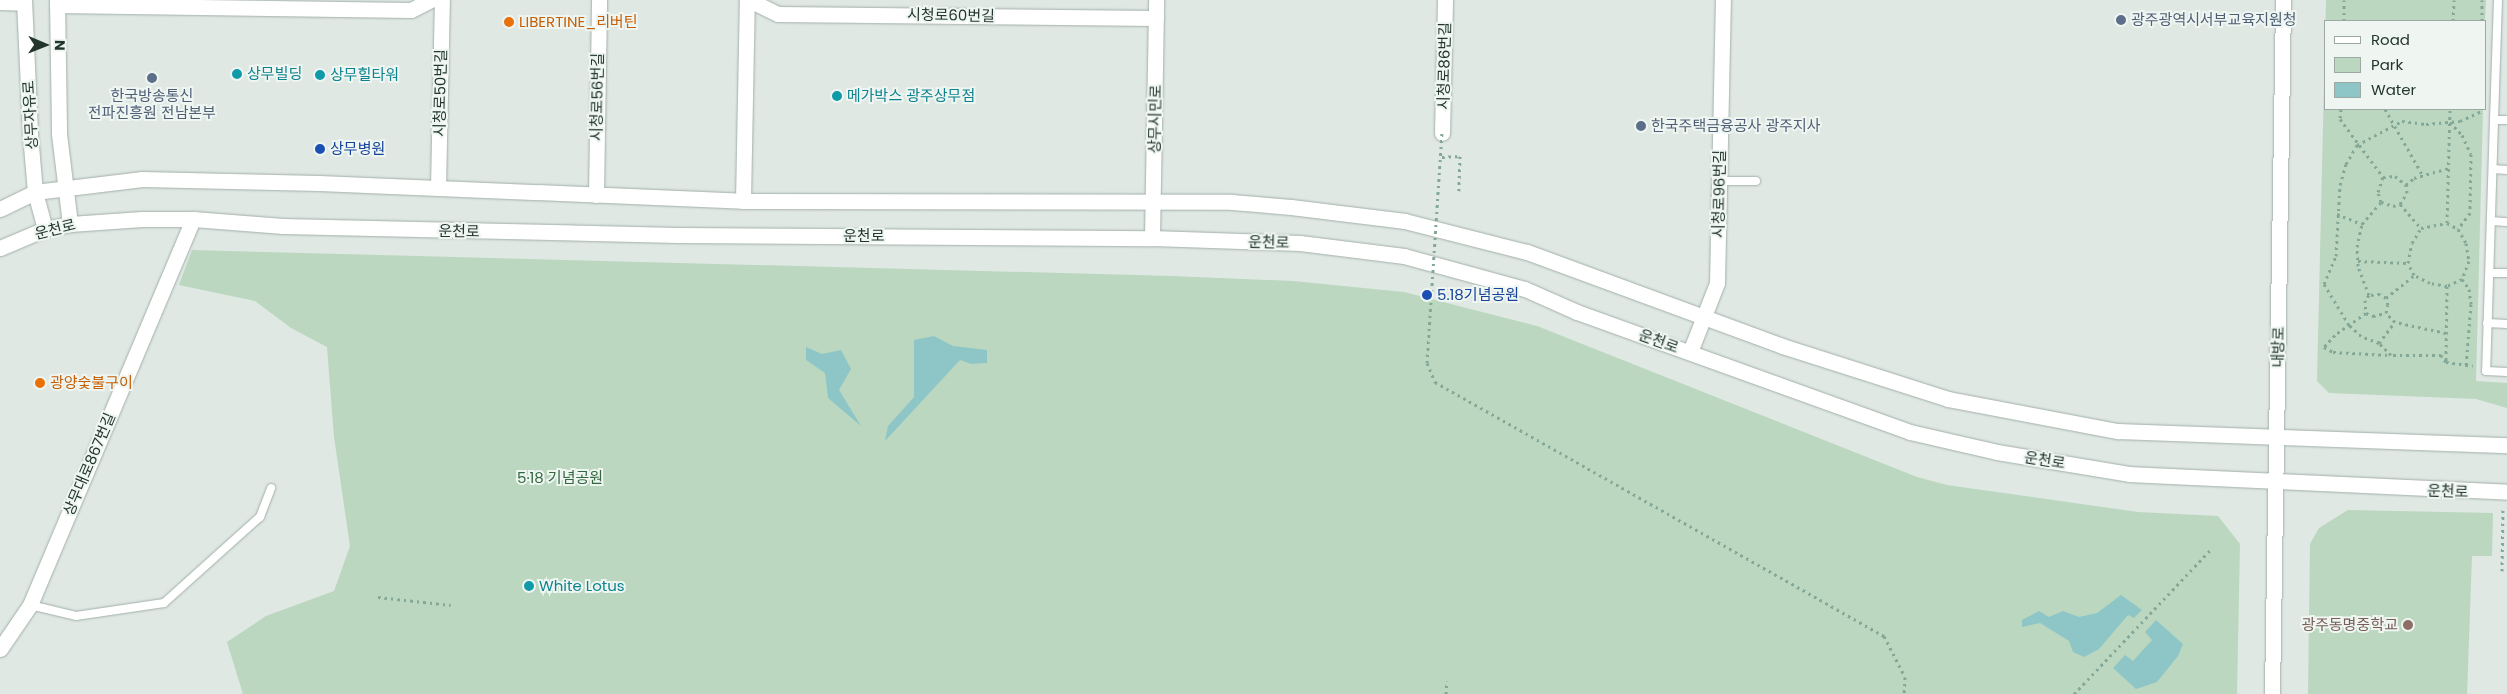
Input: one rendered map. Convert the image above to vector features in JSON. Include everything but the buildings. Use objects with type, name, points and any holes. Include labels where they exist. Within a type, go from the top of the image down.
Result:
[{"type":"street","name":"상무자유로","points":[[70,224],[64,188],[59,134],[57,2],[411,10],[431,0]]},
{"type":"street","name":"시청로50번길","points":[[438,187],[442,0]]},
{"type":"street","name":"시청로56번길","points":[[596,195],[599,0]]},
{"type":"street","name":"시청로60번길","points":[[743,201],[748,0],[778,14],[1156,18]]},
{"type":"street","name":"상무시민로","points":[[1152,238],[1156,0]]},
{"type":"street","name":"시청로86번길","points":[[1442,132],[1445,0]]},
{"type":"street","name":"시청로96번길","points":[[1690,352],[1706,316],[1717,284],[1723,0]]},
{"type":"street","name":"내방로","points":[[2272,694],[2283,0]]},
{"type":"street","name":"상무자유로","points":[[24,1],[36,192],[44,229]]},
{"type":"street","points":[[0,2],[24,1]]},
{"type":"street","points":[[0,209],[36,192],[142,180],[438,187],[743,201],[1232,202],[1404,222],[1526,252],[1706,316],[1782,346],[1948,399],[2118,431],[2507,445]]},
{"type":"street","name":"운천로","points":[[0,248],[44,229],[70,224],[193,219],[283,226],[668,235],[1152,238],[1300,243],[1404,256],[1525,289],[1577,312],[1910,432],[1997,452],[2130,474],[2505,492]]},
{"type":"street","name":"상무대로867번길","points":[[0,649],[30,605],[193,219]]},
{"type":"lane","points":[[2498,0],[2486,371],[2507,372]]},
{"type":"lane","points":[[2494,120],[2507,120]]},
{"type":"lane","points":[[2493,169],[2507,170]]},
{"type":"lane","points":[[1720,181],[1756,181]]},
{"type":"lane","points":[[2491,221],[2507,222]]},
{"type":"lane","points":[[2490,273],[2507,273]]},
{"type":"lane","points":[[2487,323],[2507,324]]},
{"type":"lane","points":[[30,605],[76,616],[164,603],[260,517],[271,488]]},
{"type":"path","points":[[2344,0],[2344,20]]},
{"type":"path","points":[[2453,20],[2454,0]]},
{"type":"path","points":[[2482,0],[2482,20]]},
{"type":"path","points":[[2341,110],[2340,118],[2383,177]]},
{"type":"path","points":[[2385,110],[2422,174]]},
{"type":"path","points":[[2447,223],[2450,110]]},
{"type":"path","points":[[2391,355],[2379,343],[2361,336],[2349,325],[2324,284],[2336,256],[2337,214],[2346,164],[2358,145],[2392,124],[2402,121],[2450,122],[2469,118],[2482,110]]},
{"type":"path","points":[[2450,122],[2462,136],[2471,154],[2470,214],[2458,229]]},
{"type":"path","points":[[1442,132],[1442,157],[1427,363],[1435,382],[1884,636],[1905,677],[1904,694]]},
{"type":"path","points":[[1442,157],[1460,156],[1459,191]]},
{"type":"path","points":[[2406,185],[2422,174],[2449,168]]},
{"type":"path","points":[[2381,202],[2394,206],[2400,204],[2407,193],[2406,185],[2395,176],[2383,177]]},
{"type":"path","points":[[2381,202],[2378,192],[2383,177]]},
{"type":"path","points":[[2369,295],[2358,261],[2362,224],[2381,202]]},
{"type":"path","points":[[2400,204],[2421,228]]},
{"type":"path","points":[[2337,214],[2362,224]]},
{"type":"path","points":[[2447,223],[2458,229],[2466,243],[2469,261],[2462,279],[2447,286],[2430,283],[2414,275],[2408,262],[2412,243],[2421,228],[2447,223]]},
{"type":"path","points":[[2358,261],[2408,262]]},
{"type":"path","points":[[2386,298],[2414,275]]},
{"type":"path","points":[[2462,279],[2469,289],[2471,304],[2466,366]]},
{"type":"path","points":[[2446,362],[2447,286]]},
{"type":"path","points":[[2366,313],[2365,300],[2369,295],[2380,294],[2386,298],[2388,305],[2386,313]]},
{"type":"path","points":[[2366,313],[2324,347],[2333,352],[2441,355],[2446,362],[2473,366]]},
{"type":"path","points":[[2366,313],[2374,316],[2386,313]]},
{"type":"path","points":[[2386,313],[2395,322],[2446,333]]},
{"type":"path","points":[[2379,343],[2395,322]]},
{"type":"path","points":[[2502,571],[2505,492]]},
{"type":"path","points":[[2074,694],[2211,549]]},
{"type":"path","points":[[378,597],[451,605]]},
{"type":"path","points":[[1446,694],[1447,681]]},
{"type":"green space","points":[[2326,0],[2486,0],[2485,20],[2326,20]]},
{"type":"green space","points":[[2324,85],[2324,110],[2483,110],[2476,381],[2507,383],[2507,408],[2476,399],[2329,393],[2317,381]]},
{"type":"green space","name":"5·18 기념공원","points":[[192,250],[1172,276],[1293,281],[1404,292],[1537,326],[1917,477],[1947,485],[2138,512],[2218,516],[2240,544],[2237,694],[243,694],[227,642],[266,616],[334,591],[350,546],[334,437],[327,347],[291,328],[255,301],[179,285]]},
{"type":"green space","name":"광주동명중학교","points":[[2348,510],[2493,513],[2492,556],[2472,556],[2467,694],[2308,694],[2310,544],[2319,528]]},
{"type":"water","points":[[934,336],[953,346],[987,350],[987,363],[971,364],[960,360],[885,441],[888,426],[914,397],[914,340]]},
{"type":"water","points":[[806,347],[822,354],[841,350],[851,369],[839,390],[861,426],[828,398],[825,373],[806,360]]},
{"type":"water","points":[[2121,595],[2142,610],[2134,618],[2128,615],[2099,649],[2084,657],[2073,652],[2069,641],[2040,623],[2022,627],[2022,620],[2039,611],[2049,617],[2063,611],[2079,617],[2097,613]]},
{"type":"water","points":[[2156,620],[2183,644],[2178,656],[2157,682],[2136,689],[2113,668],[2125,655],[2133,661],[2152,640],[2145,632]]},
{"type":"place","name":"광주광역시서부교육지원청","points":[[2121,20]]},
{"type":"place","name":"LIBERTINE_리버틴","points":[[509,22]]},
{"type":"place","name":"상무빌딩","points":[[237,74]]},
{"type":"place","name":"상무힐타워","points":[[320,75]]},
{"type":"place","name":"한국방송통신 전파진흥원 전남본부","points":[[152,78]]},
{"type":"place","name":"메가박스 광주상무점","points":[[837,96]]},
{"type":"place","name":"한국주택금융공사 광주지사","points":[[1641,126]]},
{"type":"place","name":"상무병원","points":[[320,149]]},
{"type":"place","name":"5.18기념공원","points":[[1427,295]]},
{"type":"place","name":"광양숯불구이","points":[[40,383]]},
{"type":"place","name":"White Lotus","points":[[529,586]]},
{"type":"place","name":"광주동명중학교","points":[[2408,625]]}]
